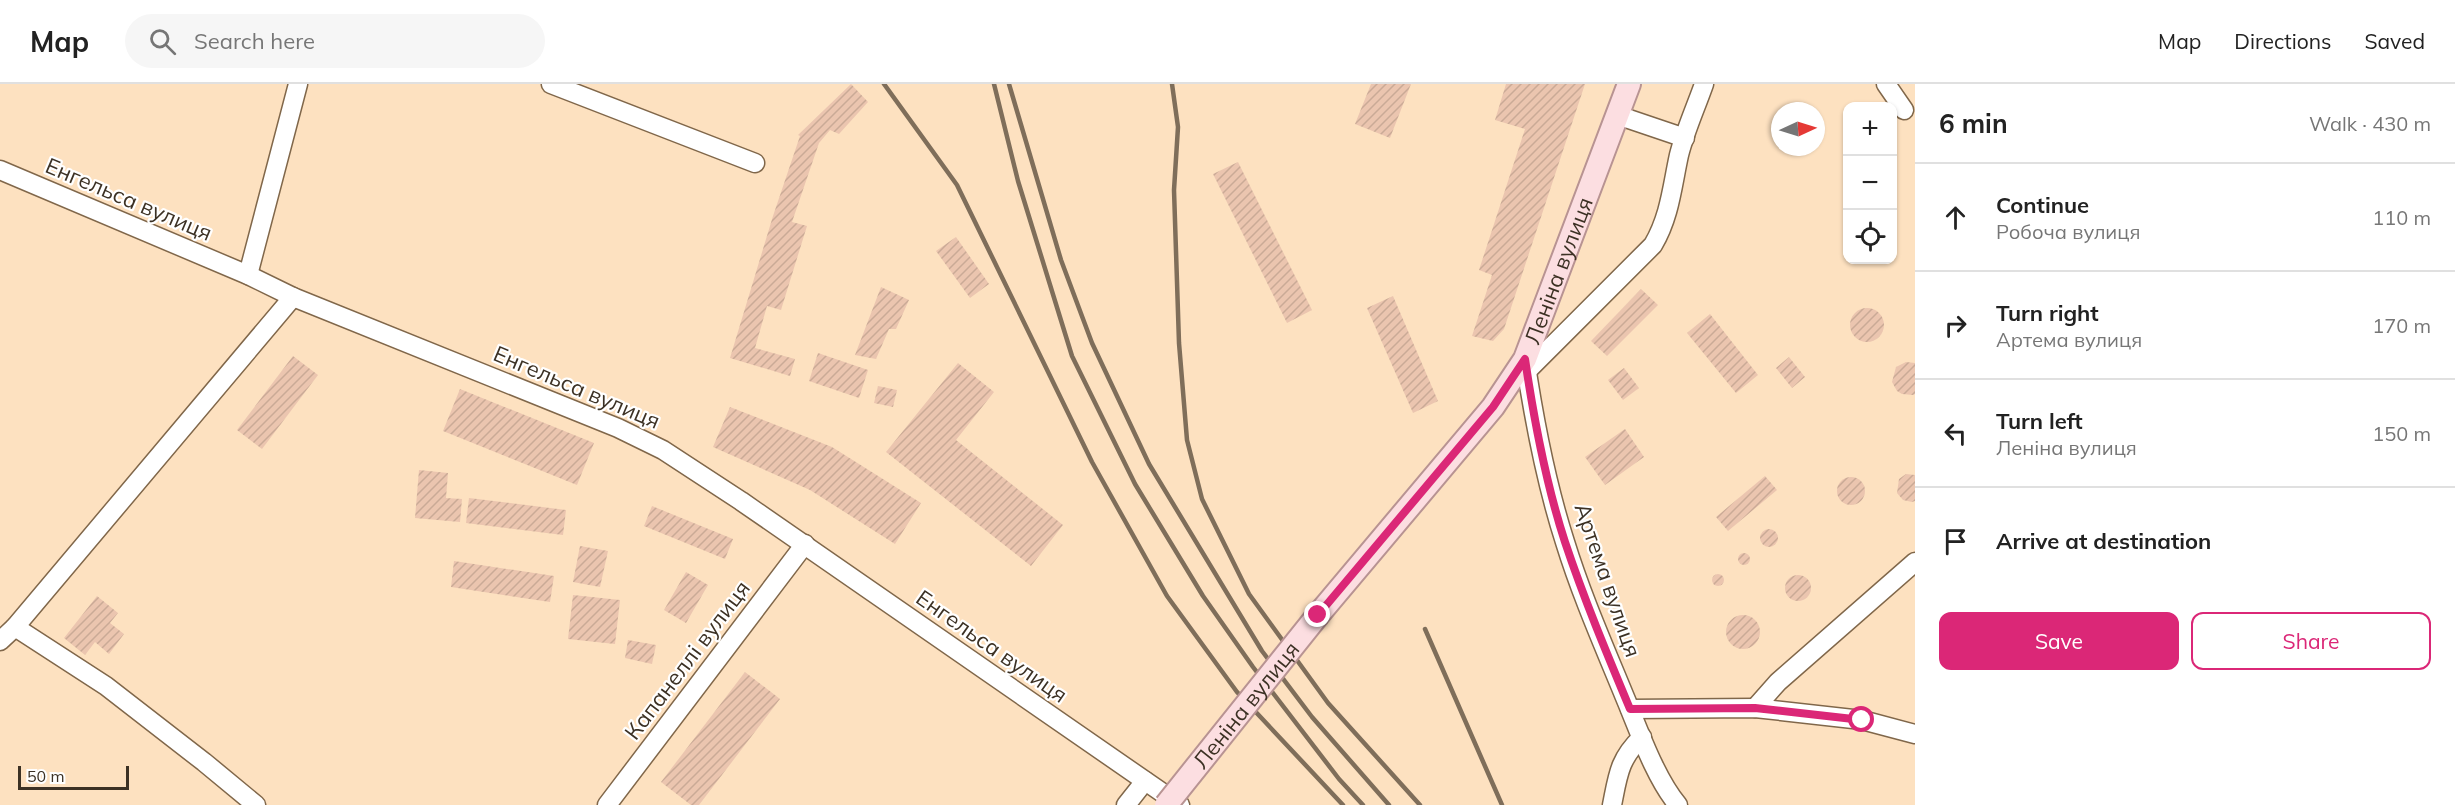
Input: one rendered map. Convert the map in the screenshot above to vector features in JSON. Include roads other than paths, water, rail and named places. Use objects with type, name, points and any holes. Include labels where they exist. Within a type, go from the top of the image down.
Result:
[{"type":"main road","name":"Леніна вулиця","points":[[1166,805],[1318,615],[1526,365],[1629,84]]},
{"type":"street","points":[[248,275],[298,84]]},
{"type":"street","points":[[551,84],[756,163]]},
{"type":"street","points":[[1526,365],[1653,244],[1662,230],[1669,208],[1679,153],[1704,84]]},
{"type":"street","points":[[1886,84],[1905,110]]},
{"type":"street","points":[[1617,115],[1685,138]]},
{"type":"street","name":"Енгельса вулиця","points":[[0,171],[248,275],[293,297],[618,428],[663,450],[805,544],[1180,805]]},
{"type":"street","points":[[0,641],[15,627],[293,297]]},
{"type":"street","name":"Артема вулиця","points":[[1526,365],[1546,466],[1565,541],[1589,610],[1630,709],[1678,805]]},
{"type":"street","name":"Капанеллі вулиця","points":[[607,805],[805,544]]},
{"type":"street","points":[[1755,708],[1778,682],[1915,562]]},
{"type":"street","points":[[15,627],[106,686],[256,805]]},
{"type":"street","points":[[1630,709],[1755,708],[1862,720],[1915,734]]},
{"type":"street","points":[[1612,805],[1618,774],[1628,750],[1642,737]]},
{"type":"street","points":[[1126,805],[1144,781]]},
{"type":"railway","points":[[884,84],[957,185],[1092,462],[1167,596],[1237,692],[1343,805]]},
{"type":"railway","points":[[994,84],[1018,181],[1072,356],[1135,484],[1203,596],[1253,667],[1339,779],[1363,805]]},
{"type":"railway","points":[[1009,84],[1061,260],[1092,343],[1149,464],[1262,651],[1312,717],[1389,805]]},
{"type":"railway","points":[[1172,84],[1178,127],[1174,190],[1179,343],[1187,440],[1202,499],[1249,594],[1328,703],[1420,805]]},
{"type":"railway","points":[[1425,629],[1502,805]]}]
